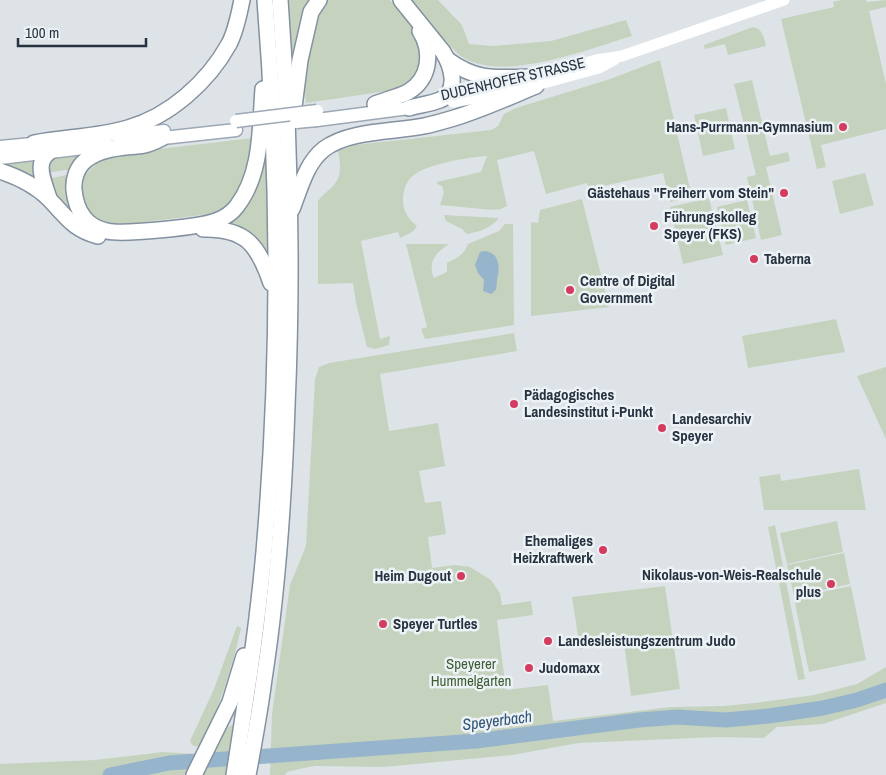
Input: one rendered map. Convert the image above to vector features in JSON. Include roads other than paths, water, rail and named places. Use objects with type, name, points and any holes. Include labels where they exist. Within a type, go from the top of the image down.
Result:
[{"type":"highway","points":[[34,143],[58,138],[117,131],[161,115],[196,88],[218,62],[230,42],[242,0]]},
{"type":"highway","points":[[248,775],[253,732],[257,619],[272,446],[275,294],[274,177],[264,0]]},
{"type":"highway","points":[[234,775],[253,732],[264,677],[282,512],[290,348],[290,215],[286,73],[280,0]]},
{"type":"highway","points":[[288,146],[300,60],[311,12],[320,0]]},
{"type":"highway","points":[[375,104],[408,92],[422,79],[428,67],[428,49],[422,33],[393,0]]},
{"type":"highway","points":[[401,0],[438,44],[448,60],[452,75],[452,85],[447,95],[441,99],[410,108]]},
{"type":"highway","points":[[162,138],[146,144],[118,148],[96,154],[84,161],[76,173],[74,184],[76,207],[88,222],[107,232],[137,231],[214,222],[232,212],[244,195],[251,180],[255,163],[267,35]]},
{"type":"highway","points":[[448,60],[472,74],[486,78],[535,82]]},
{"type":"highway","points":[[290,215],[313,160],[322,150],[335,142],[424,126],[456,117],[535,82]]},
{"type":"highway","points":[[49,199],[41,169],[42,160],[46,153],[58,146],[77,140]]},
{"type":"highway","points":[[0,171],[30,184],[49,199],[69,222],[84,232],[105,237],[129,238],[216,228],[240,235],[258,251],[264,262],[275,294]]},
{"type":"highway","points":[[194,775],[230,702],[257,619]]},
{"type":"highway","points":[[253,732],[259,775]]},
{"type":"main road","name":"DUDENHOFER STRASSE","points":[[410,108],[478,98],[535,82],[596,60],[622,56],[784,0]]},
{"type":"main road","name":"DUDENHOFER STRASSE","points":[[375,104],[535,82]]},
{"type":"main road","points":[[317,115],[375,104]]},
{"type":"main road","points":[[0,147],[236,125],[317,115],[410,108]]},
{"type":"main road","points":[[0,158],[162,138],[236,125]]},
{"type":"water","points":[[485,251],[494,255],[498,262],[496,288],[491,294],[483,291],[484,280],[478,273],[475,265],[480,252]]},
{"type":"waterway","name":"Speyerbach","points":[[110,775],[169,763],[476,741],[639,720],[677,717],[726,720],[769,716],[823,708],[857,700],[886,690]]},
{"type":"place","name":"Hans-Purrmann-Gymnasium","points":[[843,127]]},
{"type":"place","name":"Gästehaus \"Freiherr vom Stein\"","points":[[784,193]]},
{"type":"place","name":"Führungskolleg Speyer (FKS)","points":[[654,226]]},
{"type":"place","name":"Taberna","points":[[754,259]]},
{"type":"place","name":"Centre of Digital Government","points":[[570,290]]},
{"type":"place","name":"Pädagogisches Landesinstitut i-Punkt","points":[[514,404]]},
{"type":"place","name":"Landesarchiv Speyer","points":[[662,428]]},
{"type":"place","name":"Ehemaliges Heizkraftwerk","points":[[603,550]]},
{"type":"place","name":"Heim Dugout","points":[[461,576]]},
{"type":"place","name":"Nikolaus-von-Weis-Realschule plus","points":[[831,584]]},
{"type":"place","name":"Speyer Turtles","points":[[383,624]]},
{"type":"place","name":"Landesleistungszentrum Judo","points":[[548,641]]},
{"type":"place","name":"Judomaxx","points":[[529,668]]},
{"type":"park label","name":"Speyerer Hummelgarten","points":[[471,672]]}]
